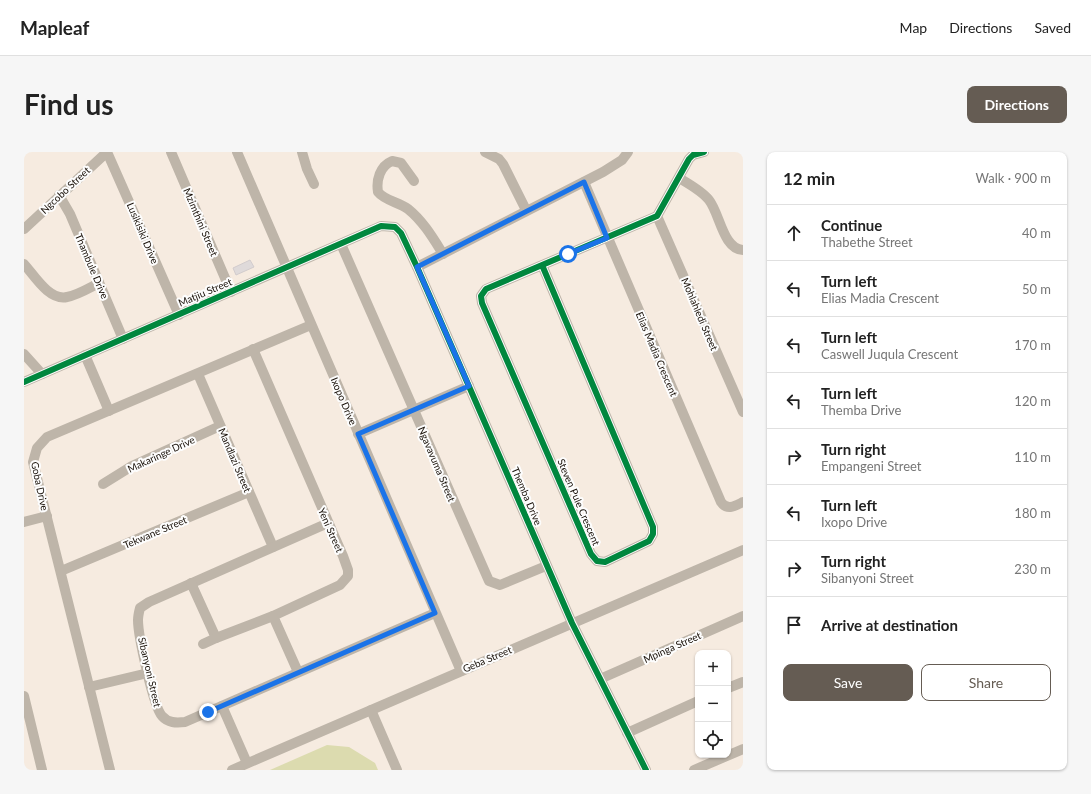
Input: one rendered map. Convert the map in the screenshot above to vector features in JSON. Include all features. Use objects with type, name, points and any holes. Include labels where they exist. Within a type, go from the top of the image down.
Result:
[{"type":"street","name":"Ngcobo Street","points":[[24,229],[107,152]]},
{"type":"street","name":"Lusikisiki Drive","points":[[107,152],[178,314]]},
{"type":"street","name":"Mzimthini Street","points":[[171,152],[232,292]]},
{"type":"street","name":"Ixopo Drive","points":[[237,152],[461,671]]},
{"type":"street","points":[[302,152],[307,169],[314,184]]},
{"type":"street","points":[[485,152],[499,159],[503,164],[526,210]]},
{"type":"street","points":[[417,267],[526,210],[584,182],[615,165],[628,152]]},
{"type":"street","points":[[542,265],[657,216],[691,157],[704,152]]},
{"type":"street","points":[[414,181],[401,163],[392,161],[382,169],[379,178],[378,192],[385,198],[402,205],[421,221],[443,254]]},
{"type":"street","points":[[679,178],[709,200],[729,242],[736,248],[743,250]]},
{"type":"street","name":"Elias Madia Crescent","points":[[584,182],[720,502],[727,507],[743,502]]},
{"type":"street","name":"Thambule Drive","points":[[59,195],[70,214],[123,339]]},
{"type":"street","name":"Mohlahledi Street","points":[[657,216],[743,412]]},
{"type":"street","name":"Matjiu Street","points":[[24,382],[381,226],[395,227]]},
{"type":"street","name":"Themba Drive","points":[[395,227],[401,233],[417,267],[572,623],[646,770]]},
{"type":"street","name":"Ngavavuma Street","points":[[341,244],[489,581],[500,585],[546,566]]},
{"type":"street","points":[[24,264],[49,292],[56,296],[68,297],[99,283]]},
{"type":"street","name":"Steven Pule Crescent","points":[[542,265],[654,531],[649,541],[605,562],[594,559],[482,303],[481,296],[486,289],[542,265]]},
{"type":"street","name":"Goba Drive","points":[[110,770],[46,516],[34,462],[37,448],[47,437],[311,325]]},
{"type":"street","name":"Yeni Street","points":[[203,644],[273,616],[340,585],[346,580],[348,570],[253,349]]},
{"type":"street","points":[[24,354],[42,374]]},
{"type":"street","points":[[85,355],[109,411]]},
{"type":"street","name":"Mandlazi Street","points":[[198,374],[273,547]]},
{"type":"street","points":[[358,434],[469,386]]},
{"type":"street","name":"Makaringe Drive","points":[[103,484],[132,466],[220,426]]},
{"type":"street","name":"Tekwane Street","points":[[61,571],[249,492]]},
{"type":"street","points":[[24,522],[46,516]]},
{"type":"street","name":"Sibanyoni Street","points":[[328,523],[191,583],[149,602],[140,608],[138,620],[148,673],[158,711],[169,722],[185,722],[435,613]]},
{"type":"street","name":"Geba Street","points":[[232,770],[743,550]]},
{"type":"street","points":[[191,583],[216,638]]},
{"type":"street","points":[[273,616],[298,672]]},
{"type":"street","name":"Mpinga Street","points":[[600,679],[743,616]]},
{"type":"street","points":[[89,687],[148,673]]},
{"type":"street","points":[[731,687],[743,682]]},
{"type":"street","points":[[24,696],[42,770]]},
{"type":"street","points":[[627,733],[695,703]]},
{"type":"street","points":[[222,706],[247,763]]},
{"type":"street","points":[[371,710],[397,770]]},
{"type":"street","points":[[694,770],[743,749]]},
{"type":"green space","points":[[327,745],[349,747],[375,763],[378,770],[270,770]]},
{"type":"building","points":[[250,260],[254,267],[236,275],[233,268]]},
{"type":"cycle path","points":[[542,265],[653,527],[653,534],[649,541],[605,562],[597,561],[591,554],[482,303],[481,296],[486,289],[657,216],[689,159],[693,155],[704,152]]},
{"type":"cycle path","points":[[24,382],[381,226],[395,227],[401,233],[417,267],[572,623],[646,770]]},
{"type":"route","points":[[208,712],[435,613],[358,434],[469,386],[417,267],[526,210],[584,182],[607,238],[568,254]]}]
